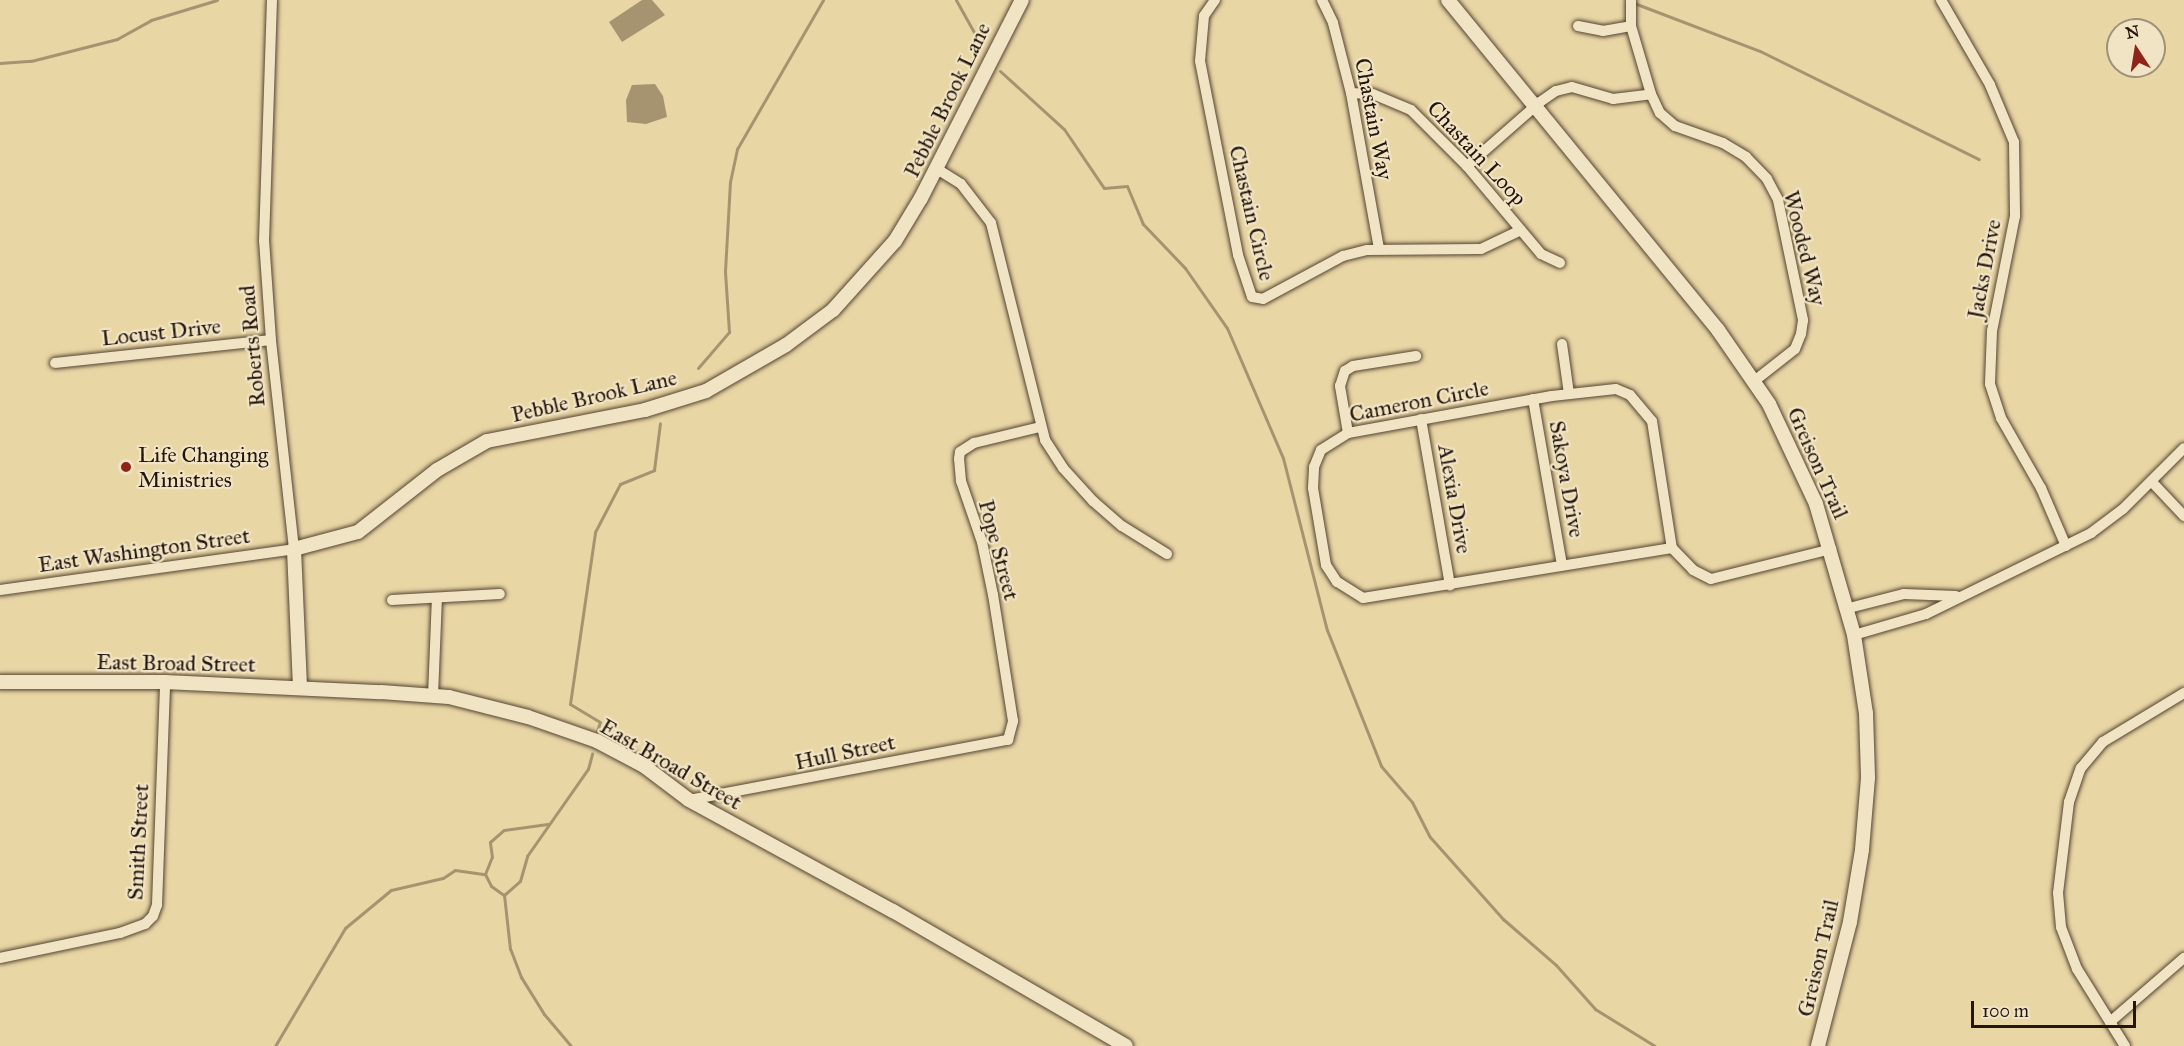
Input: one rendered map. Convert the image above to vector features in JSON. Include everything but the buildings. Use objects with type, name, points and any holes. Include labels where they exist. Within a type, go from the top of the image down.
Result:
[{"type":"street","name":"Roberts Road","points":[[272,0],[264,241],[271,340],[294,549],[300,687]]},
{"type":"street","name":"Pebble Brook Lane","points":[[294,549],[358,532],[437,470],[487,441],[645,410],[706,391],[739,375],[833,310],[895,240],[937,169],[1022,0]]},
{"type":"street","name":"Chastain Circle","points":[[1215,0],[1204,15],[1200,61],[1238,255],[1252,297],[1263,299],[1343,256],[1379,249],[1481,249],[1521,230]]},
{"type":"street","name":"Chastain Way","points":[[1322,0],[1334,23],[1351,93],[1379,249]]},
{"type":"street","name":"Greison Trail","points":[[1449,0],[1718,330],[1754,382],[1796,457],[1831,549],[1849,608],[1854,635],[1866,712],[1868,778],[1862,850],[1850,922],[1818,1046]]},
{"type":"street","name":"Wooded Way","points":[[1630,0],[1631,26],[1651,94],[1660,113],[1675,126],[1723,143],[1746,157],[1767,179],[1778,200],[1803,320],[1795,349],[1754,382]]},
{"type":"street","name":"Jacks Drive","points":[[1941,0],[1990,84],[2014,142],[2014,216],[1992,331],[1990,384],[2005,427],[2041,488],[2066,546]]},
{"type":"street","points":[[1578,26],[1603,32],[1631,26]]},
{"type":"street","points":[[1467,166],[1546,97],[1572,87],[1613,99],[1651,94]]},
{"type":"street","name":"Chastain Loop","points":[[1351,93],[1373,94],[1411,110],[1467,166],[1541,254],[1560,262]]},
{"type":"street","points":[[937,169],[960,184],[991,224],[1004,264],[1040,427],[1063,468],[1093,501],[1122,526],[1167,554]]},
{"type":"street","name":"Locust Drive","points":[[55,363],[271,340]]},
{"type":"street","points":[[1562,344],[1569,394]]},
{"type":"street","points":[[1348,433],[1340,386],[1345,370],[1353,366],[1416,356]]},
{"type":"street","name":"Cameron Circle","points":[[1616,389],[1630,394],[1652,421],[1672,548],[1363,598],[1337,582],[1326,565],[1313,488],[1314,467],[1321,450],[1348,433],[1569,394],[1616,389]]},
{"type":"street","name":"Sakoya Drive","points":[[1533,399],[1562,566]]},
{"type":"street","name":"Alexia Drive","points":[[1421,419],[1449,585]]},
{"type":"street","name":"Pope Street","points":[[1008,740],[1013,721],[993,595],[982,542],[961,481],[959,459],[960,452],[974,443],[1040,427]]},
{"type":"street","points":[[1854,635],[1926,614],[1956,596],[2066,546],[2123,509],[2184,448]]},
{"type":"street","points":[[2152,482],[2184,516]]},
{"type":"street","points":[[1672,548],[1694,570],[1711,579],[1831,549]]},
{"type":"street","name":"East Washington Street","points":[[0,590],[294,549]]},
{"type":"street","points":[[392,600],[500,594]]},
{"type":"street","points":[[1849,608],[1905,594],[1956,596]]},
{"type":"street","points":[[433,696],[437,598]]},
{"type":"street","name":"East Broad Street","points":[[0,682],[165,682],[300,687],[433,696],[492,706],[597,741],[644,766],[689,800],[893,911],[1126,1046]]},
{"type":"street","name":"Smith Street","points":[[0,958],[120,933],[145,924],[153,916],[157,905],[165,682]]},
{"type":"street","points":[[2125,1046],[2077,969],[2061,927],[2058,893],[2069,802],[2081,768],[2103,742],[2184,693]]},
{"type":"street","name":"Hull Street","points":[[689,800],[1008,740]]},
{"type":"street","points":[[2110,1022],[2184,958]]},
{"type":"shaded area","points":[[642,0],[652,0],[665,15],[622,42],[609,22]]},
{"type":"shaded area","points":[[655,84],[663,96],[667,117],[646,124],[627,122],[626,100],[632,85]]},
{"type":"waterway","points":[[0,63],[31,61],[117,39],[151,20],[217,0]]},
{"type":"waterway","points":[[698,368],[729,332],[725,271],[730,182],[737,149],[823,0]]},
{"type":"waterway","points":[[956,0],[976,36]]},
{"type":"waterway","points":[[1634,3],[1760,51],[1979,159]]},
{"type":"waterway","points":[[1000,71],[1064,129],[1104,188],[1127,186],[1143,224],[1185,268],[1227,328],[1283,458],[1327,630],[1381,766],[1412,802],[1430,837],[1503,919],[1556,965],[1595,1009],[1655,1046]]},
{"type":"waterway","points":[[597,731],[600,722],[570,704],[595,532],[620,484],[654,470],[660,423]]},
{"type":"waterway","points":[[571,1046],[544,1014],[521,977],[510,949],[504,895],[520,881],[527,856],[588,769],[592,754]]},
{"type":"waterway","points":[[275,1046],[345,928],[391,890],[443,878],[455,870],[485,874],[492,857],[490,842],[504,830],[548,824]]},
{"type":"waterway","points":[[485,874],[491,886],[504,895]]},
{"type":"place","name":"Life Changing Ministries","points":[[126,467]]}]
